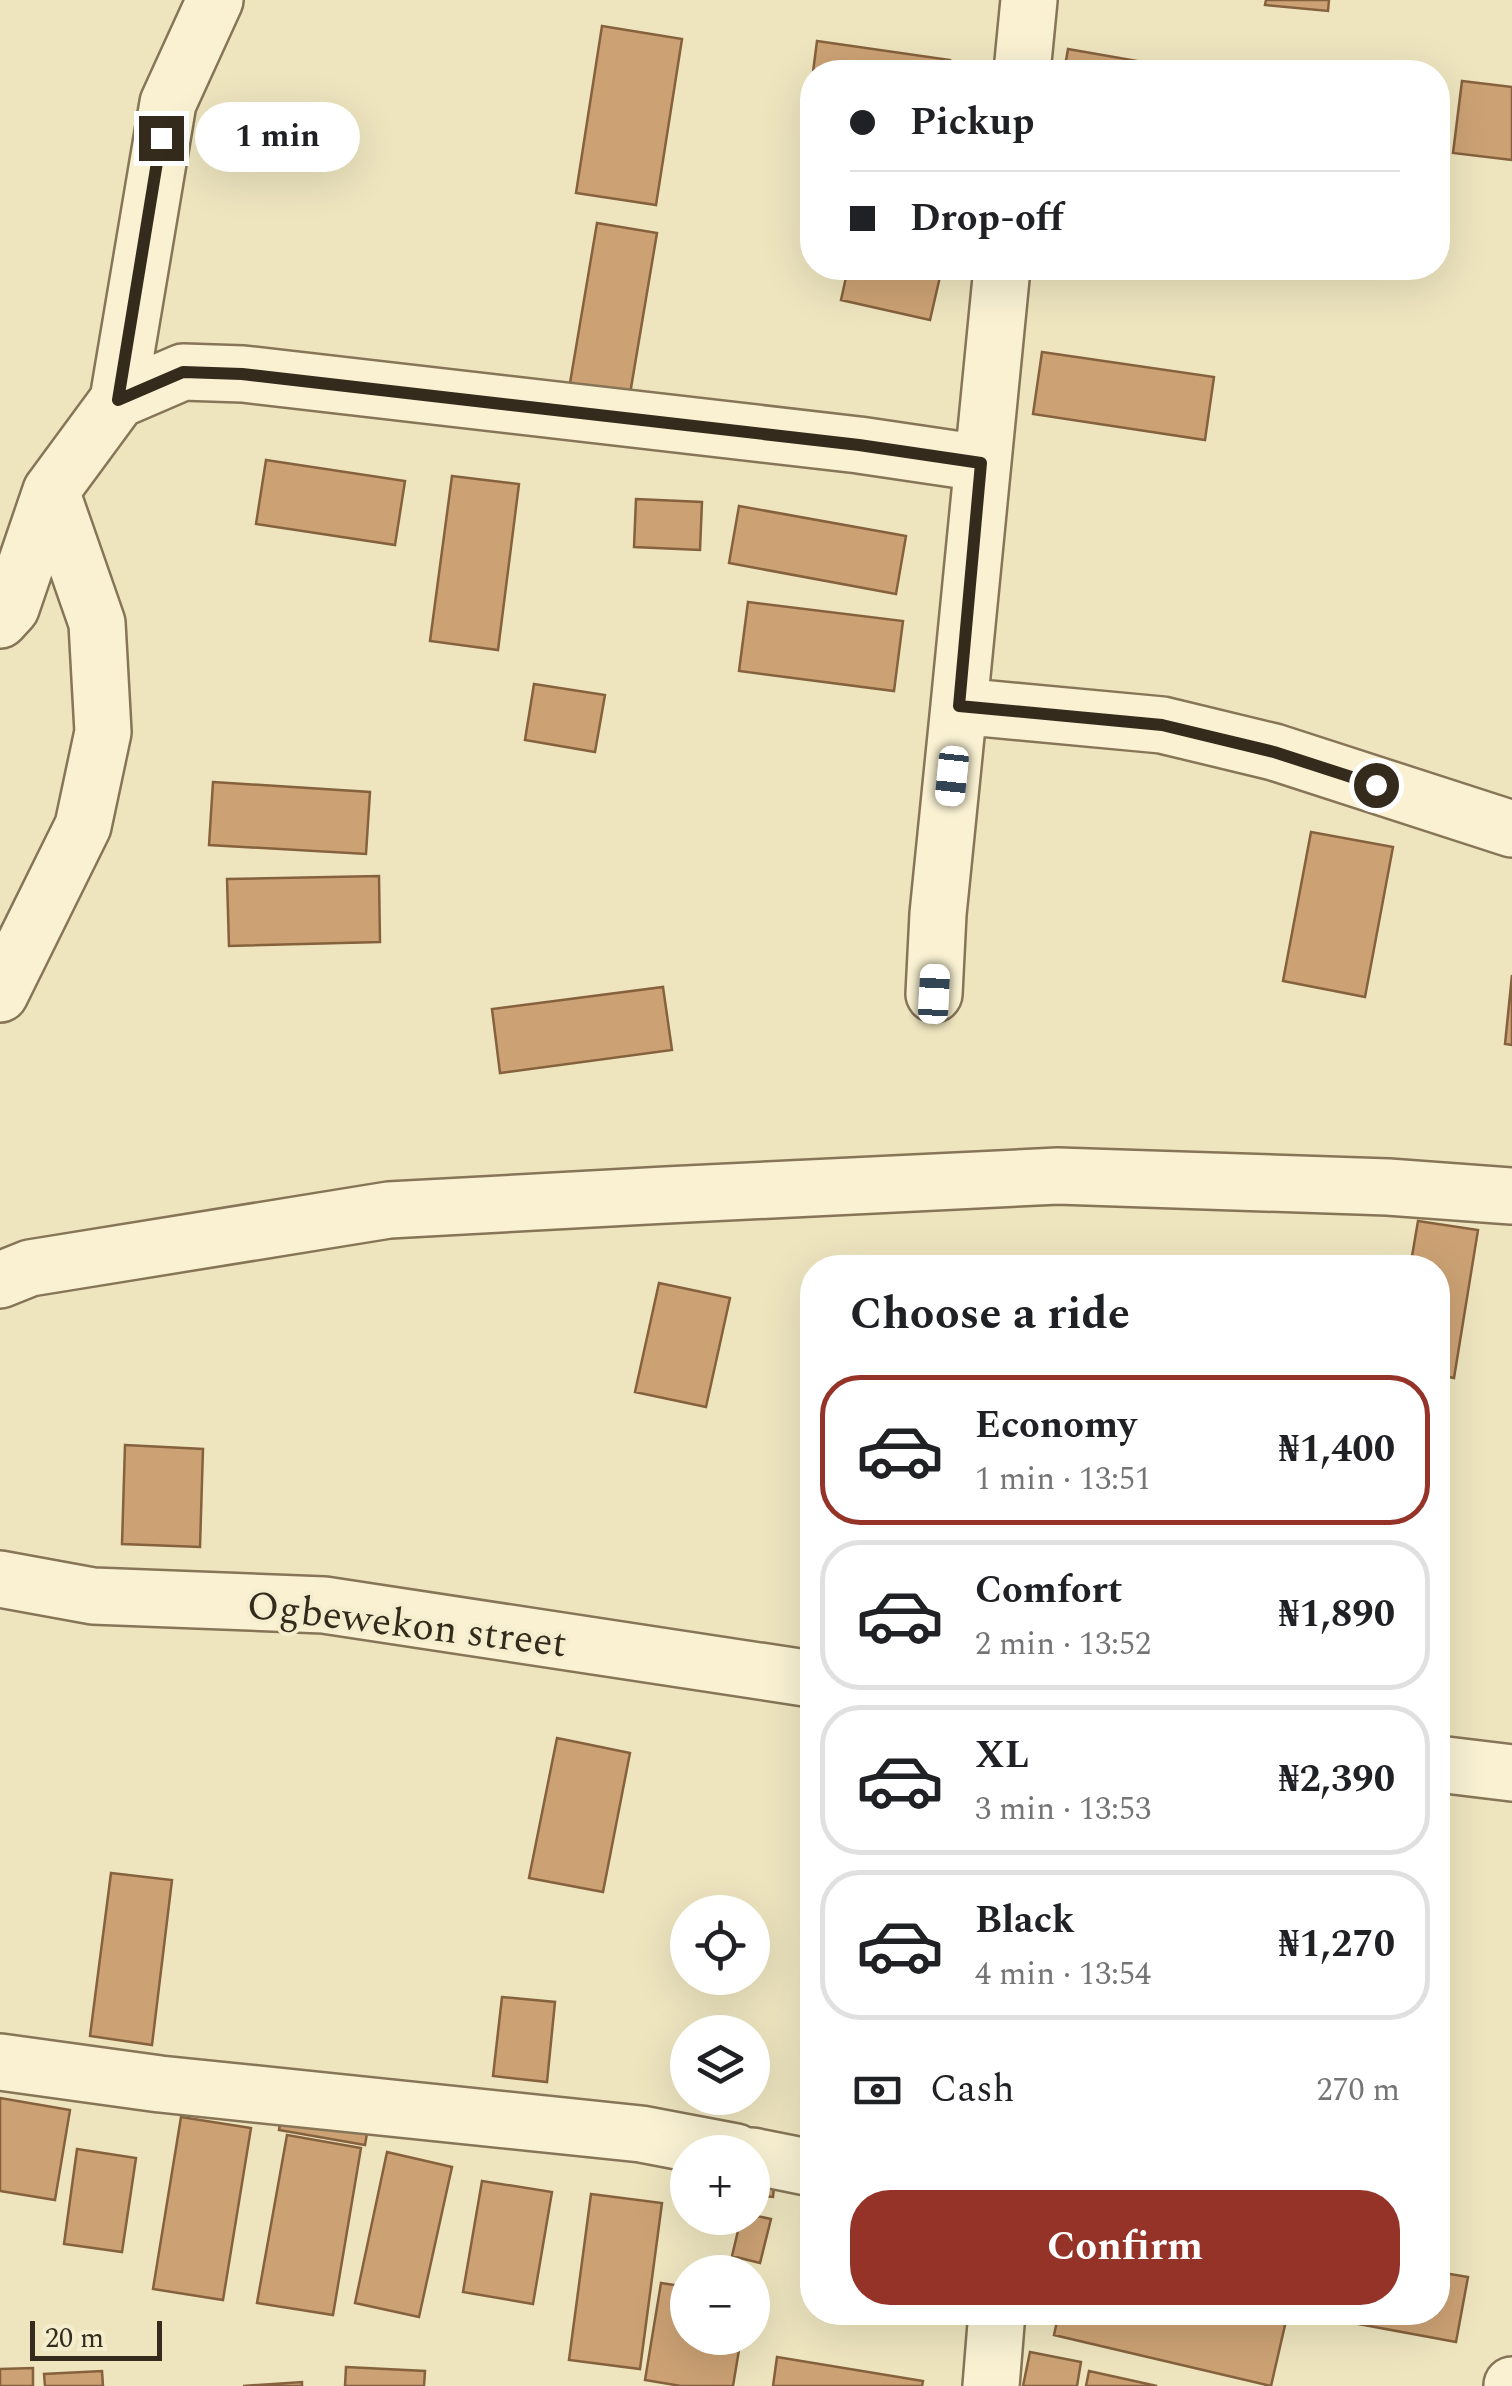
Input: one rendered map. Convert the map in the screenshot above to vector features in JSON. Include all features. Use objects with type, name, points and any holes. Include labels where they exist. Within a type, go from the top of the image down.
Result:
[{"type":"street","points":[[0,620],[11,608],[51,491],[118,400],[168,103],[215,0]]},
{"type":"street","points":[[1023,60],[1029,0]]},
{"type":"street","points":[[934,994],[938,914],[1001,280]]},
{"type":"street","points":[[118,400],[183,372],[242,374],[859,445],[981,463]]},
{"type":"street","points":[[0,994],[84,826],[102,732],[97,622],[51,491]]},
{"type":"street","points":[[959,706],[1162,725],[1274,752],[1512,829]]},
{"type":"street","points":[[0,1280],[30,1268],[390,1210],[1058,1176],[1388,1187],[1512,1196]]},
{"type":"street","name":"Ogbewekon street","points":[[0,1580],[92,1596],[324,1606],[800,1677]]},
{"type":"street","points":[[1450,1765],[1512,1773]]},
{"type":"street","points":[[0,2062],[160,2084],[670,2139]]},
{"type":"street","points":[[770,2160],[800,2166]]},
{"type":"street","points":[[991,2386],[996,2325]]},
{"type":"building","points":[[1266,0],[1329,0],[1328,11],[1265,5]]},
{"type":"building","points":[[602,26],[682,39],[656,205],[576,193]]},
{"type":"building","points":[[817,41],[950,60],[815,60]]},
{"type":"building","points":[[1068,49],[1131,60],[1066,60]]},
{"type":"building","points":[[1462,81],[1512,87],[1512,160],[1453,153]]},
{"type":"building","points":[[597,223],[657,233],[629,400],[569,389]]},
{"type":"building","points":[[845,280],[939,280],[930,320],[841,300]]},
{"type":"building","points":[[1042,352],[1214,377],[1205,440],[1033,414]]},
{"type":"building","points":[[266,460],[405,481],[395,545],[256,524]]},
{"type":"building","points":[[452,476],[519,484],[498,650],[430,641]]},
{"type":"building","points":[[636,499],[702,502],[700,550],[634,547]]},
{"type":"building","points":[[739,506],[906,536],[896,594],[729,563]]},
{"type":"building","points":[[748,602],[903,621],[894,691],[739,671]]},
{"type":"building","points":[[534,684],[605,695],[595,752],[525,740]]},
{"type":"building","points":[[213,782],[370,792],[366,854],[209,845]]},
{"type":"building","points":[[1311,832],[1393,847],[1365,997],[1283,981]]},
{"type":"building","points":[[379,876],[380,942],[229,946],[227,879]]},
{"type":"building","points":[[1512,975],[1512,1045],[1505,1044]]},
{"type":"building","points":[[663,987],[672,1050],[500,1073],[492,1009]]},
{"type":"building","points":[[1418,1221],[1478,1230],[1454,1378],[1450,1377],[1450,1255],[1412,1255]]},
{"type":"building","points":[[659,1283],[730,1298],[706,1407],[635,1392]]},
{"type":"building","points":[[125,1445],[203,1449],[200,1547],[122,1544]]},
{"type":"building","points":[[557,1738],[630,1753],[603,1892],[529,1878]]},
{"type":"building","points":[[111,1873],[172,1880],[152,2045],[90,2036]]},
{"type":"building","points":[[502,1997],[555,2002],[547,2082],[493,2076]]},
{"type":"building","points":[[0,2098],[70,2110],[55,2200],[0,2191]]},
{"type":"building","points":[[284,2101],[370,2116],[365,2145],[279,2130]]},
{"type":"building","points":[[181,2117],[251,2128],[223,2300],[153,2289]]},
{"type":"building","points":[[287,2135],[361,2148],[333,2315],[257,2303]]},
{"type":"building","points":[[77,2149],[136,2158],[122,2252],[64,2244]]},
{"type":"building","points":[[387,2152],[452,2167],[419,2317],[355,2303]]},
{"type":"building","points":[[770,2164],[776,2164],[773,2197],[770,2197]]},
{"type":"building","points":[[482,2181],[552,2192],[533,2304],[463,2292]]},
{"type":"building","points":[[591,2194],[662,2203],[640,2369],[569,2360]]},
{"type":"building","points":[[737,2235],[767,2235],[762,2255],[732,2255]]},
{"type":"building","points":[[1450,2274],[1468,2277],[1456,2342],[1364,2325],[1450,2325]]},
{"type":"building","points":[[661,2283],[670,2284],[670,2355],[738,2355],[733,2386],[681,2386],[645,2380]]},
{"type":"building","points":[[1056,2325],[1285,2325],[1271,2386],[1054,2335]]},
{"type":"building","points":[[1030,2352],[1081,2362],[1077,2386],[1023,2386]]},
{"type":"building","points":[[777,2357],[923,2381],[922,2386],[773,2386]]},
{"type":"building","points":[[346,2367],[425,2371],[424,2386],[345,2386]]},
{"type":"building","points":[[33,2368],[33,2386],[0,2386],[0,2369]]},
{"type":"building","points":[[102,2371],[103,2386],[45,2386],[44,2374]]},
{"type":"building","points":[[1089,2371],[1157,2386],[1086,2386]]},
{"type":"building","points":[[302,2382],[302,2386],[243,2386]]},
{"type":"route","points":[[161,138],[118,400],[183,372],[242,374],[859,445],[981,463],[959,706],[1162,725],[1274,752],[1376,785]]}]
